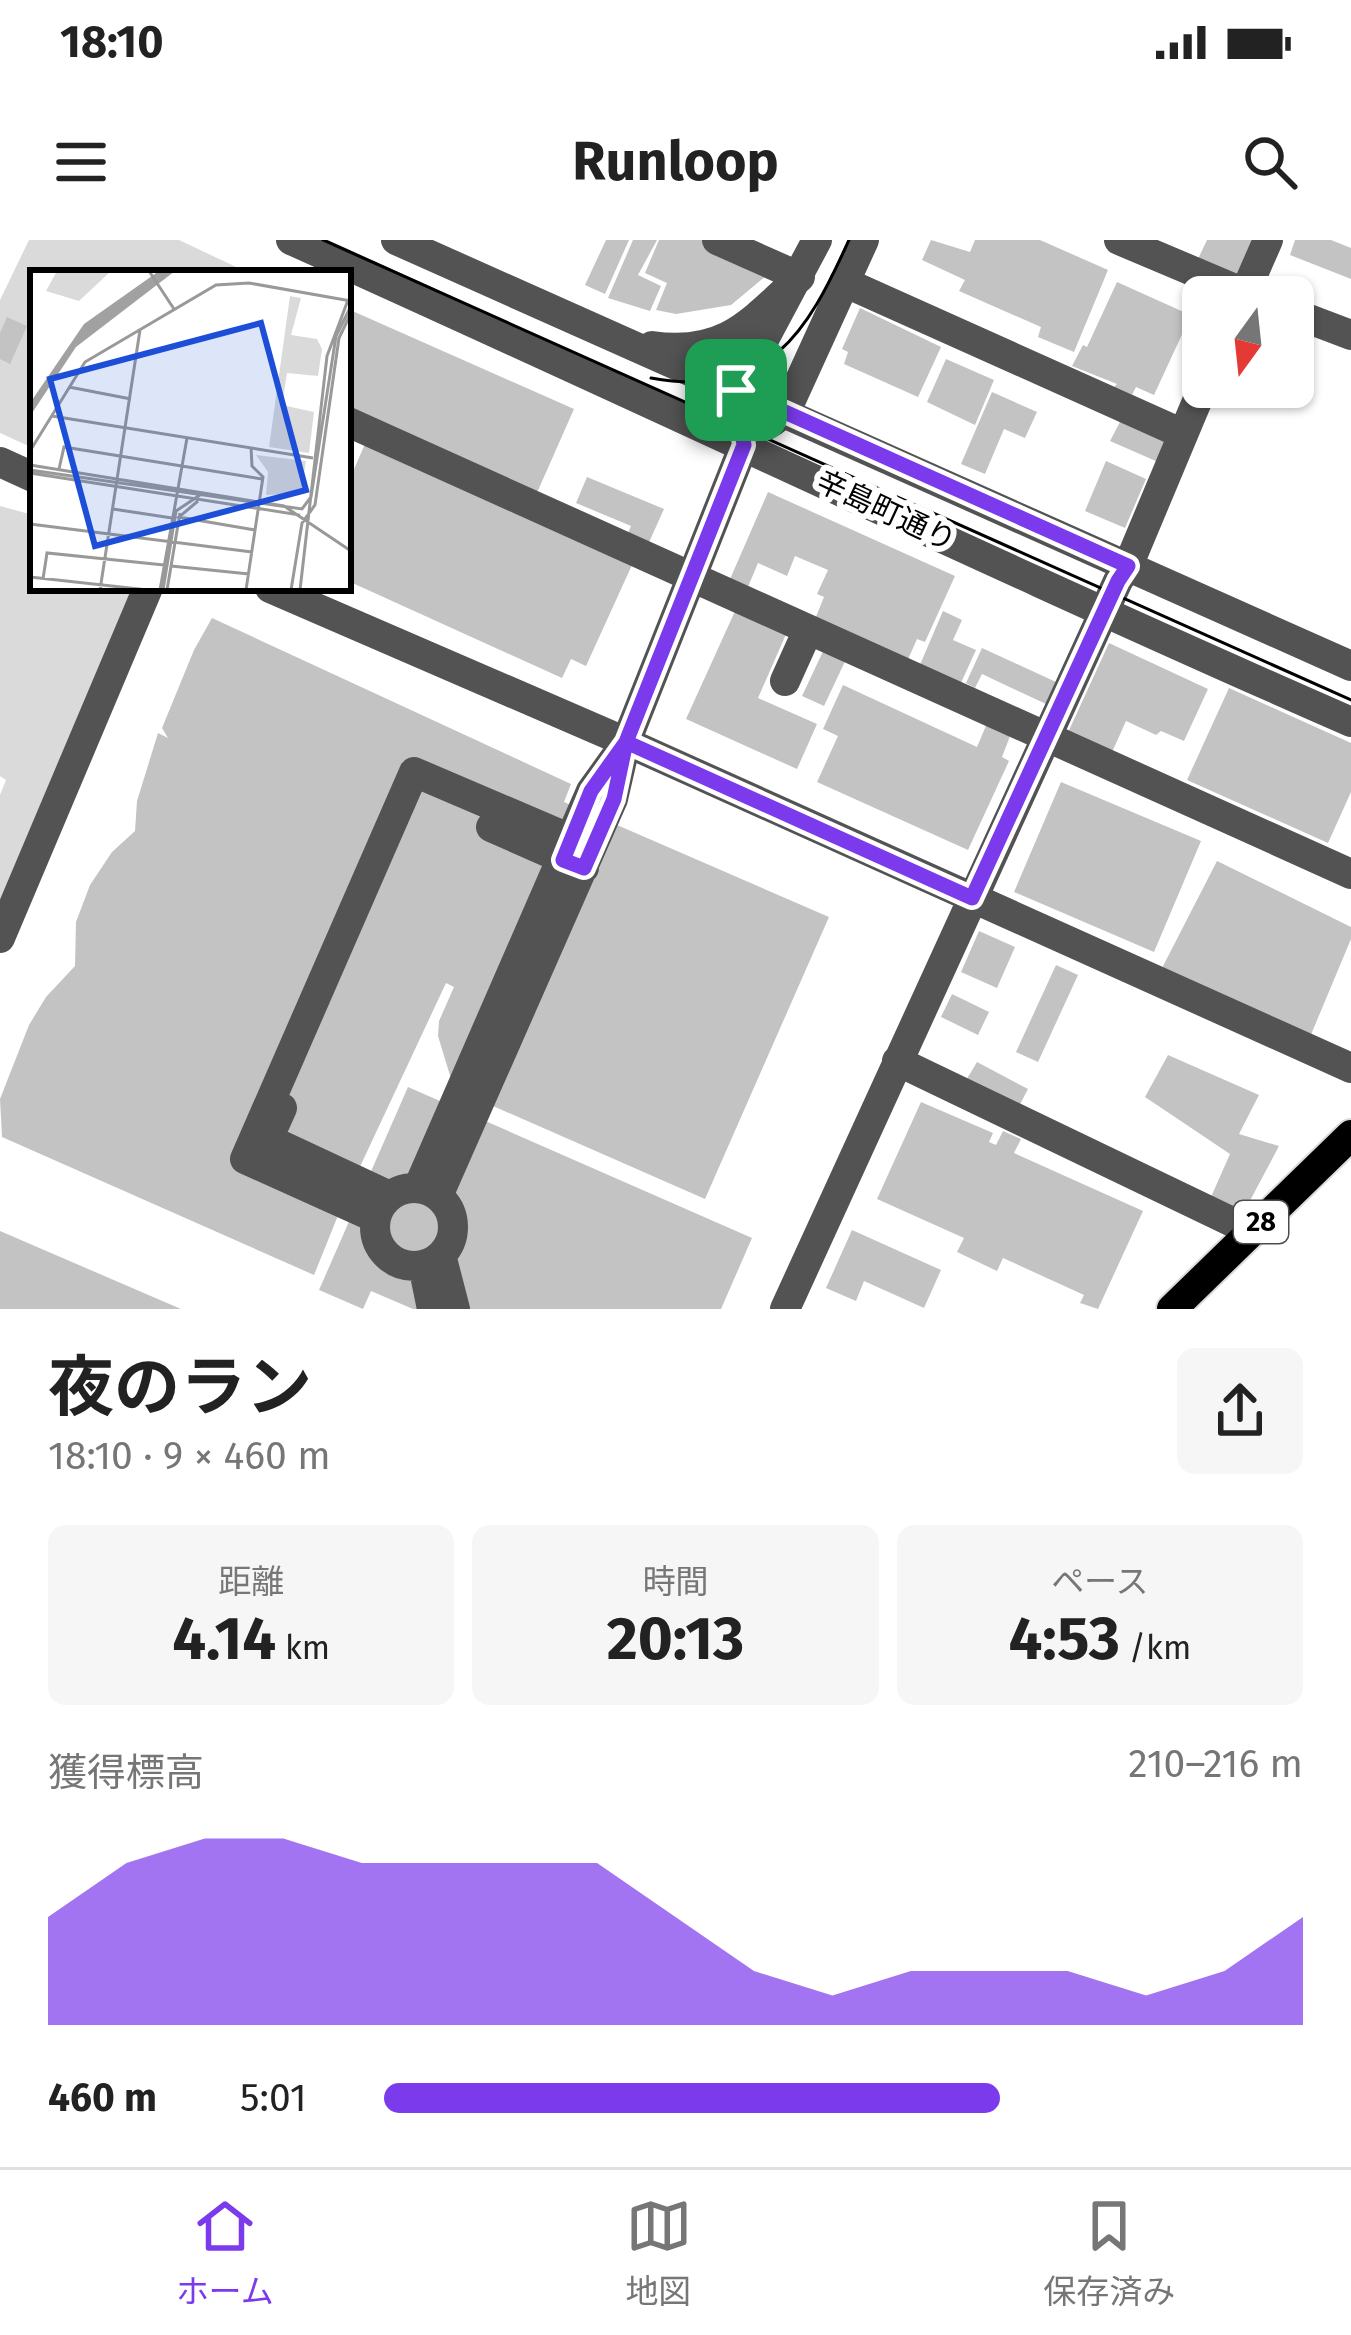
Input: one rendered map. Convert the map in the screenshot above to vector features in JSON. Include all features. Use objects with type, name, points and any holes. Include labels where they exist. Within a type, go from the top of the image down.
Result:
[{"type":"main road","name":"28","points":[[1172,1309],[1351,1135]]},
{"type":"street","name":"辛島町通り","points":[[397,240],[1351,666]]},
{"type":"street","points":[[717,240],[800,277]]},
{"type":"street","points":[[744,445],[736,390],[818,240]]},
{"type":"street","points":[[432,1260],[410,1266],[386,1255],[378,1244],[406,1200],[573,856],[614,799],[626,742],[744,445],[785,411],[864,240]]},
{"type":"street","points":[[1119,240],[1201,276]]},
{"type":"street","points":[[1254,276],[1268,240]]},
{"type":"street","name":"辛島町通り","points":[[296,250],[342,270]]},
{"type":"street","name":"辛島町通り","points":[[351,274],[744,445],[1351,722]]},
{"type":"street","points":[[616,340],[681,350],[738,334],[800,277]]},
{"type":"street","points":[[844,282],[1183,434]]},
{"type":"street","points":[[1314,321],[1351,335]]},
{"type":"street","points":[[784,1309],[1128,566],[1194,408]]},
{"type":"street","points":[[351,423],[1351,874]]},
{"type":"street","points":[[0,462],[30,476]]},
{"type":"street","points":[[0,938],[147,591]]},
{"type":"street","points":[[277,591],[1351,1067]]},
{"type":"street","points":[[785,680],[808,630]]},
{"type":"street","points":[[432,1309],[432,1260],[453,1232],[452,1219],[268,1139],[422,795],[573,856]]},
{"type":"street","points":[[897,1061],[1252,1231]]},
{"type":"street","points":[[432,1260],[455,1309]]},
{"type":"shaded area","points":[[29,240],[179,240],[243,270],[30,270],[30,447],[0,433],[0,300]]},
{"type":"shaded area","points":[[0,506],[30,514],[30,591],[136,591],[0,933],[0,795],[6,780],[0,776]]},
{"type":"building","points":[[606,240],[629,240],[605,294],[585,285]]},
{"type":"building","points":[[633,240],[657,240],[638,275],[661,286],[650,311],[608,298]]},
{"type":"building","points":[[659,240],[705,240],[773,270],[731,305],[676,314],[656,310],[667,283],[645,273]]},
{"type":"building","points":[[931,240],[970,252],[975,240],[1040,240],[1108,270],[1074,352],[1038,337],[1041,327],[959,291],[965,280],[922,260]]},
{"type":"building","points":[[1207,240],[1254,240],[1239,276],[1198,259]]},
{"type":"building","points":[[1295,240],[1331,240],[1351,248],[1351,279],[1290,255]]},
{"type":"building","points":[[1117,282],[1182,311],[1182,334],[1154,395],[1136,387],[1132,395],[1072,366],[1083,345],[1087,347]]},
{"type":"building","points":[[860,308],[941,347],[918,397],[844,364],[848,352],[842,349]]},
{"type":"building","points":[[351,310],[574,409],[536,495],[351,412]]},
{"type":"building","points":[[7,317],[27,326],[10,364],[0,359],[0,333]]},
{"type":"building","points":[[946,359],[994,380],[975,425],[927,402]]},
{"type":"building","points":[[992,392],[1037,412],[1025,438],[1004,429],[985,474],[961,464]]},
{"type":"building","points":[[1122,418],[1168,437],[1158,462],[1110,441]]},
{"type":"building","points":[[365,444],[632,565],[586,666],[571,659],[562,678],[351,582],[351,476]]},
{"type":"building","points":[[1106,461],[1146,479],[1125,528],[1085,511]]},
{"type":"building","points":[[587,477],[664,509],[646,549],[625,540],[631,526],[576,503]]},
{"type":"building","points":[[768,492],[955,576],[925,642],[917,639],[906,664],[813,624],[824,597],[817,594],[828,570],[795,556],[787,576],[758,563],[745,594],[727,586]]},
{"type":"building","points":[[736,609],[787,632],[758,698],[817,724],[797,769],[686,719]]},
{"type":"building","points":[[943,611],[962,620],[953,640],[976,650],[960,685],[919,667]]},
{"type":"building","points":[[212,618],[571,784],[564,802],[829,917],[705,1199],[461,1092],[452,1082],[438,1036],[439,1021],[454,987],[446,983],[314,1275],[2,1137],[0,1099],[29,1025],[46,997],[75,966],[76,922],[90,885],[112,852],[135,831],[137,801],[158,733],[168,738],[162,728]]},
{"type":"building","points":[[1109,643],[1208,689],[1184,741],[1126,721],[1109,759],[1065,739]]},
{"type":"building","points":[[826,645],[848,655],[824,706],[802,696]]},
{"type":"building","points":[[982,648],[1056,682],[1046,704],[982,674],[975,688],[966,683]]},
{"type":"building","points":[[843,685],[977,747],[988,721],[1012,731],[1002,757],[1009,761],[968,850],[817,782],[838,736],[823,729]]},
{"type":"building","points":[[1229,688],[1351,743],[1351,792],[1328,843],[1187,780]]},
{"type":"building","points":[[1061,782],[1201,841],[1154,952],[1014,892]]},
{"type":"building","points":[[1217,861],[1351,927],[1351,939],[1310,1037],[1161,970]]},
{"type":"building","points":[[979,931],[1015,947],[997,988],[961,972]]},
{"type":"building","points":[[1056,965],[1078,975],[1038,1062],[1016,1052]]},
{"type":"building","points":[[952,994],[989,1012],[978,1035],[941,1017]]},
{"type":"building","points":[[1168,1055],[1259,1095],[1239,1134],[1279,1146],[1244,1212],[1211,1197],[1230,1154],[1145,1097]]},
{"type":"building","points":[[977,1062],[1028,1089],[1017,1110],[965,1082]]},
{"type":"building","points":[[408,1087],[752,1238],[721,1309],[413,1309],[371,1291],[363,1309],[319,1290]]},
{"type":"building","points":[[921,1102],[993,1133],[989,1142],[996,1145],[1003,1131],[1021,1139],[1014,1153],[1143,1211],[1098,1309],[1080,1303],[1084,1295],[1003,1258],[997,1271],[957,1252],[964,1238],[877,1199]]},
{"type":"building","points":[[852,1230],[941,1270],[924,1308],[864,1281],[856,1301],[826,1288]]},
{"type":"building","points":[[0,1231],[181,1309],[0,1309]]},
{"type":"tram line","points":[[323,240],[1351,700]]},
{"type":"tram line","points":[[651,378],[692,382],[726,378],[778,352],[817,304],[849,240]]},
{"type":"route","points":[[736,390],[744,445],[626,742],[591,791],[563,860],[584,868],[614,799],[626,742],[972,898],[1128,566],[736,390]]}]
